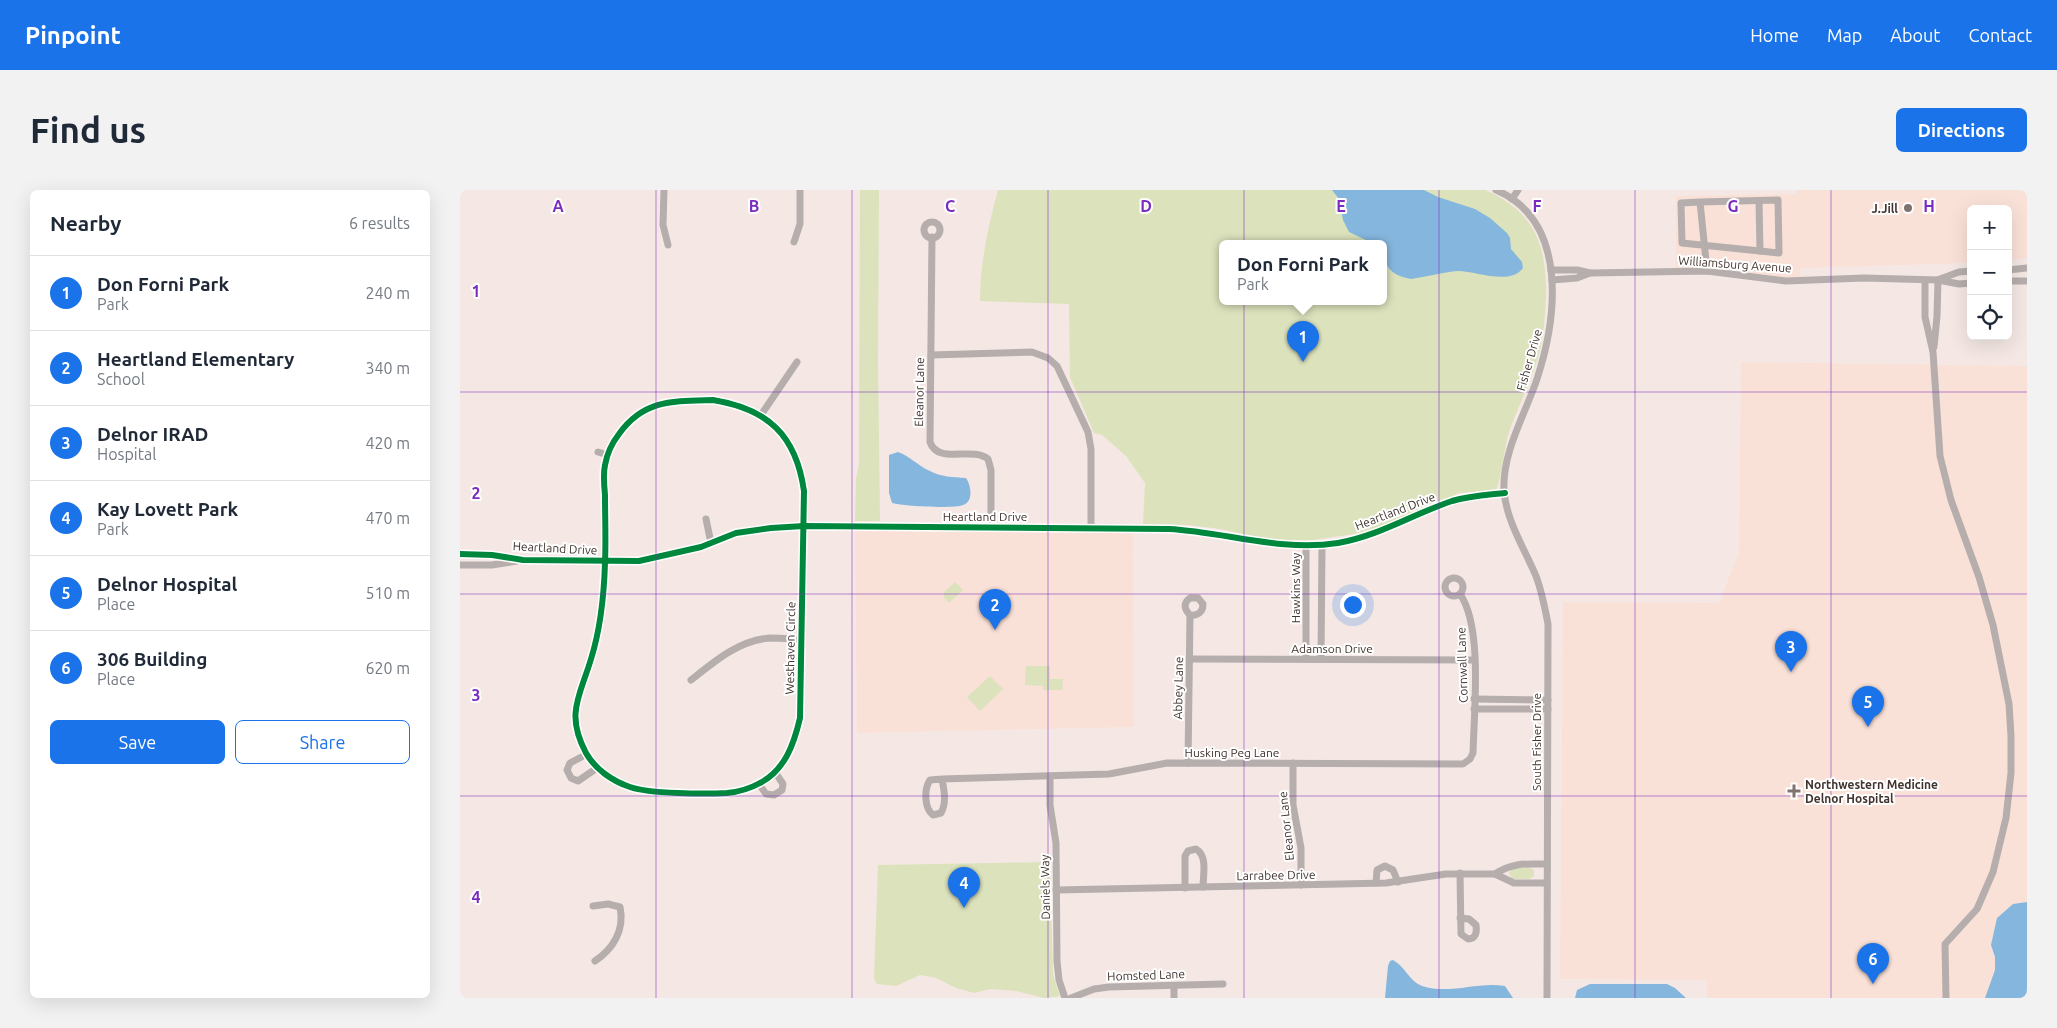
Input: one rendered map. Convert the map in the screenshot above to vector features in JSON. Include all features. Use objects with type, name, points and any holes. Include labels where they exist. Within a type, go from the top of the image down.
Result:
[{"type":"street","points":[[664,190],[663,225],[668,245]]},
{"type":"street","points":[[794,242],[800,224],[800,190]]},
{"type":"street","points":[[1512,199],[1518,190]]},
{"type":"street","name":"Fisher Drive","points":[[1502,191],[1526,211],[1538,227],[1548,250],[1552,280],[1551,318],[1546,349],[1510,449],[1505,472],[1504,493]]},
{"type":"street","points":[[1778,200],[1779,253],[1682,243],[1681,203],[1700,202],[1778,200]]},
{"type":"street","points":[[1759,201],[1760,252]]},
{"type":"street","points":[[1700,202],[1707,271]]},
{"type":"street","name":"Eleanor Lane","points":[[932,237],[930,437],[932,446],[943,453],[976,454],[988,459],[991,470],[991,528]]},
{"type":"street","points":[[2012,270],[2027,268]]},
{"type":"street","name":"Williamsburg Avenue","points":[[1551,270],[1577,270],[1590,273],[1707,271],[1786,281],[1864,278],[1938,280],[1959,284],[1967,283]]},
{"type":"street","name":"Williamsburg Avenue","points":[[1938,280],[1959,272],[1967,271]]},
{"type":"street","name":"Williamsburg Avenue","points":[[1552,280],[1577,278],[1590,273]]},
{"type":"street","points":[[1926,280],[1925,316],[1933,352],[1940,456],[1951,500],[1979,577],[1993,626],[2009,704],[2011,736],[2010,789],[2001,842],[1992,872],[1977,909],[1945,944],[1946,998]]},
{"type":"street","points":[[1933,352],[1938,316],[1938,280]]},
{"type":"street","points":[[2012,282],[2027,281]]},
{"type":"street","points":[[931,355],[1032,352],[1043,355],[1053,362],[1062,376],[1090,438],[1091,528]]},
{"type":"street","points":[[761,415],[797,362]]},
{"type":"street","name":"Westhaven Circle","points":[[713,400],[732,404],[761,415],[779,430],[790,444],[798,462],[804,491],[800,718],[796,737],[788,756],[775,772],[759,784],[729,793],[670,792],[631,788],[616,781],[597,768],[587,754],[578,732],[575,711],[602,615],[605,562],[604,466],[608,456],[610,448],[619,434],[632,419],[656,405],[671,401],[713,400]]},
{"type":"street","points":[[598,452],[608,456]]},
{"type":"street","name":"Heartland Drive","points":[[460,554],[492,555],[523,560],[605,562],[648,559],[667,556],[736,533],[804,526],[1184,530],[1218,534],[1268,544],[1306,546],[1322,545],[1378,533],[1463,498],[1504,493]]},
{"type":"street","name":"South Fisher Drive","points":[[1504,493],[1514,524],[1536,577],[1548,624],[1547,998]]},
{"type":"street","points":[[706,519],[711,542]]},
{"type":"street","points":[[1321,660],[1322,545]]},
{"type":"street","name":"Hawkins Way","points":[[1306,546],[1306,660]]},
{"type":"street","name":"Heartland Drive","points":[[460,564],[492,564],[523,560]]},
{"type":"street","name":"Cornwall Lane","points":[[1460,594],[1467,604],[1473,628],[1474,709]]},
{"type":"street","name":"Abbey Lane","points":[[1188,763],[1190,614]]},
{"type":"street","points":[[691,680],[728,652],[746,643],[769,638],[800,639]]},
{"type":"street","name":"Adamson Drive","points":[[1189,659],[1474,660]]},
{"type":"street","points":[[1474,699],[1548,700]]},
{"type":"street","points":[[1474,709],[1548,709]]},
{"type":"street","name":"Husking Peg Lane","points":[[942,779],[1109,774],[1160,764],[1188,763],[1463,764],[1474,753],[1474,709]]},
{"type":"street","points":[[587,754],[570,763],[567,770],[571,778],[578,781],[597,768]]},
{"type":"street","name":"Eleanor Lane","points":[[1293,763],[1294,814],[1301,848],[1302,886]]},
{"type":"street","points":[[759,784],[766,794],[774,795],[782,790],[783,784],[775,772]]},
{"type":"street","name":"Daniels Way","points":[[1050,776],[1050,805],[1056,843],[1057,961],[1059,980],[1065,998]]},
{"type":"street","points":[[942,779],[945,798],[944,808],[942,813],[933,815],[929,812],[928,808],[926,786],[930,780],[942,779]]},
{"type":"street","points":[[1185,888],[1185,856],[1188,852],[1196,849],[1204,859],[1203,888]]},
{"type":"street","name":"Larrabee Drive","points":[[1495,874],[1506,866],[1513,864],[1547,864]]},
{"type":"street","points":[[1376,884],[1377,870],[1384,866],[1393,870],[1398,882]]},
{"type":"street","points":[[1460,873],[1460,918]]},
{"type":"street","name":"Larrabee Drive","points":[[1056,890],[1376,884],[1460,873],[1495,874],[1514,883],[1547,883]]},
{"type":"street","points":[[593,906],[608,904],[620,907],[622,917],[614,944],[606,954],[595,961]]},
{"type":"street","name":"Homsted Lane","points":[[1071,998],[1094,989],[1109,987],[1223,984]]},
{"type":"street","points":[[1940,998],[1945,984]]},
{"type":"street","points":[[1174,986],[1174,998]]},
{"type":"shaded area","points":[[1797,190],[2027,190],[2027,258],[2012,260],[2012,205],[1967,205],[1967,263],[1800,268],[1800,280],[1723,268],[1676,269],[1676,196],[1797,194]]},
{"type":"shaded area","name":"Northwestern Medicine Delnor Hospital","points":[[1741,362],[2027,366],[2027,998],[1707,998],[1707,980],[1560,979],[1563,602],[1719,603],[1739,552]]},
{"type":"shaded area","points":[[855,530],[1133,532],[1134,727],[857,733]]},
{"type":"green space","points":[[860,190],[879,190],[878,360],[880,521],[855,521],[856,479],[859,465]]},
{"type":"green space","points":[[998,190],[1485,190],[1502,198],[1526,219],[1534,232],[1544,261],[1546,297],[1541,346],[1508,435],[1496,490],[1459,493],[1389,524],[1354,534],[1313,540],[1279,540],[1221,529],[1187,525],[1143,524],[1145,483],[1126,456],[1102,435],[1094,433],[1070,377],[1069,304],[980,301],[983,259]]},
{"type":"green space","points":[[955,582],[963,590],[949,603],[944,598],[944,592]]},
{"type":"green space","points":[[1026,666],[1050,666],[1050,679],[1063,679],[1062,690],[1043,690],[1043,686],[1025,685]]},
{"type":"green space","points":[[990,676],[1003,689],[980,711],[967,697]]},
{"type":"green space","points":[[1050,862],[1053,975],[1060,996],[1044,998],[1016,991],[990,989],[974,993],[956,988],[936,978],[920,975],[896,986],[877,984],[874,978],[878,865]]},
{"type":"green space","points":[[1530,868],[1534,870],[1534,876],[1529,879],[1513,879],[1509,874],[1510,869]]},
{"type":"water","points":[[1332,190],[1424,190],[1438,197],[1475,209],[1490,218],[1507,233],[1510,238],[1511,249],[1522,262],[1523,268],[1510,276],[1501,277],[1458,271],[1411,279],[1397,275],[1392,272],[1387,265],[1387,240],[1366,240],[1349,232],[1343,220],[1339,199]]},
{"type":"water","points":[[898,452],[934,473],[966,478],[971,493],[969,500],[963,505],[949,507],[892,503],[889,493],[889,455]]},
{"type":"water","points":[[2027,902],[2027,998],[1985,998],[1995,970],[1995,957],[1991,945],[1997,918],[2013,904]]},
{"type":"water","points":[[1393,960],[1414,981],[1422,986],[1453,989],[1485,985],[1505,986],[1513,998],[1385,998],[1388,966],[1390,961]]},
{"type":"water","points":[[1590,984],[1667,984],[1675,988],[1686,998],[1575,998],[1577,990]]},
{"type":"cycle path","points":[[713,400],[732,404],[764,418],[786,440],[794,454],[800,471],[804,491],[800,718],[795,737],[782,764],[769,778],[756,785],[740,791],[727,793],[650,791],[630,787],[599,769],[586,753],[576,727],[576,705],[591,659],[600,623],[603,599],[605,575],[605,465],[608,453],[616,437],[639,414],[661,404],[713,400]]},
{"type":"cycle path","points":[[460,554],[492,555],[523,560],[639,561],[701,547],[736,533],[804,526],[1169,529],[1274,543],[1316,545],[1353,540],[1452,501],[1505,493]]},
{"type":"place","name":"J.Jill","points":[[1908,208]]},
{"type":"place","name":"Don Forni Park","points":[[1303,362]]},
{"type":"place","name":"Heartland Elementary","points":[[995,630]]},
{"type":"place","name":"Delnor IRAD","points":[[1791,672]]},
{"type":"place","name":"Delnor Hospital","points":[[1868,727]]},
{"type":"place","name":"Northwestern Medicine Delnor Hospital","points":[[1794,791]]},
{"type":"place","name":"Kay Lovett Park","points":[[964,908]]},
{"type":"place","name":"306 Building","points":[[1873,984]]}]
